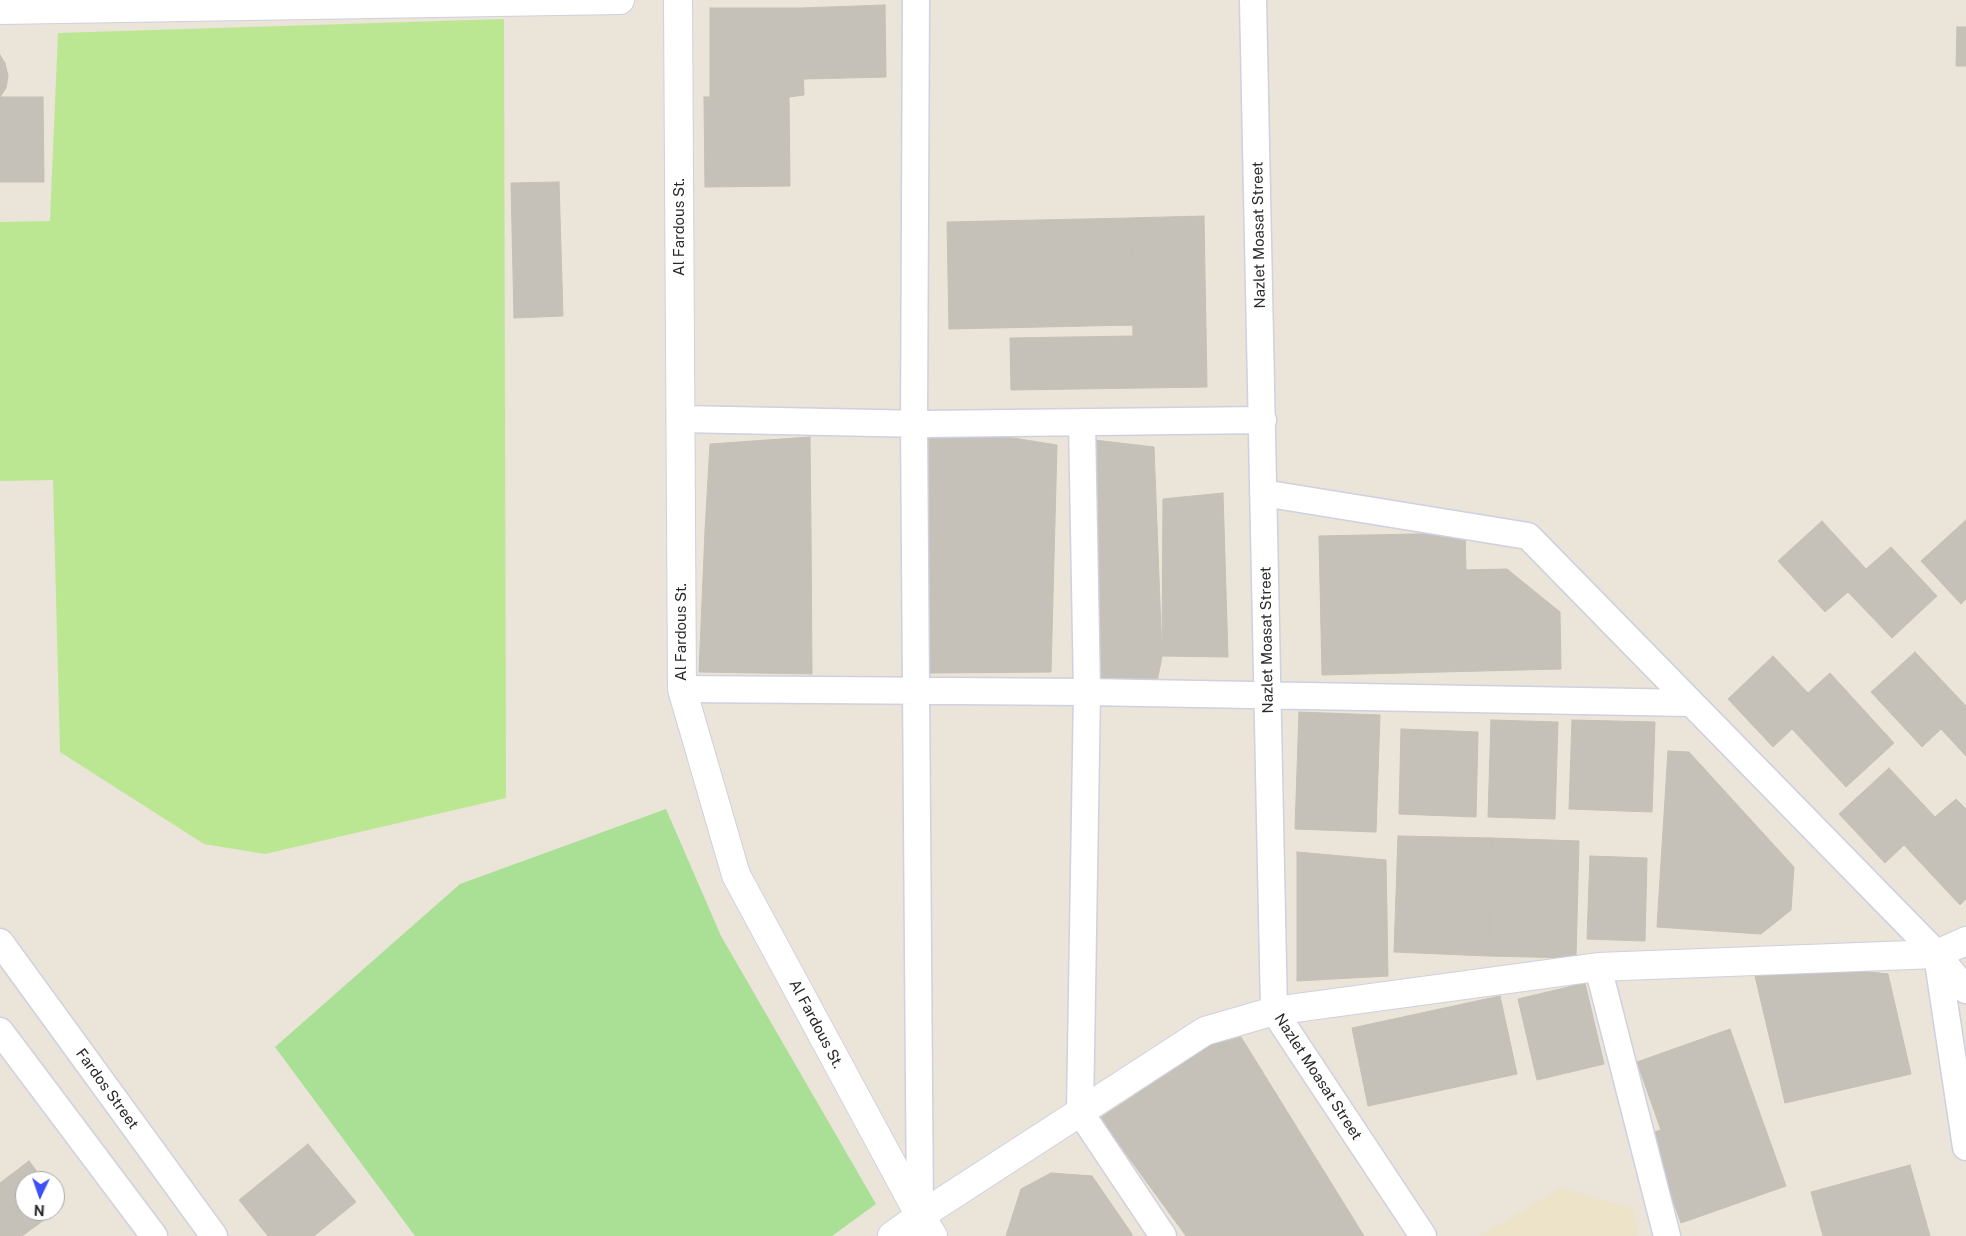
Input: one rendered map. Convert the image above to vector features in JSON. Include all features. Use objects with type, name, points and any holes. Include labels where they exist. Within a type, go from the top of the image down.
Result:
[{"type":"street","points":[[0,10],[620,0]]},
{"type":"street","name":"Al Fardous St.","points":[[678,0],[682,689],[736,875],[927,1226]]},
{"type":"street","points":[[916,0],[914,424],[916,691],[927,1226]]},
{"type":"street","name":"Nazlet Moasat Street","points":[[1253,0],[1274,1011],[1422,1236]]},
{"type":"street","points":[[680,419],[914,424],[1263,420]]},
{"type":"street","points":[[1082,422],[1087,692],[1080,1112],[1163,1236]]},
{"type":"street","points":[[1263,493],[1528,536],[1937,954],[1966,990]]},
{"type":"street","points":[[682,689],[1087,692],[1690,703]]},
{"type":"street","points":[[892,1236],[927,1226],[1080,1112],[1205,1031],[1274,1011],[1598,967],[1937,954],[1966,941]]},
{"type":"street","name":"Fardos Street","points":[[0,942],[214,1236]]},
{"type":"street","points":[[1937,954],[1966,1147]]},
{"type":"street","points":[[1598,967],[1667,1236]]},
{"type":"street","points":[[0,1031],[154,1236]]},
{"type":"shaded area","points":[[1561,1188],[1633,1208],[1639,1236],[1479,1236]]},
{"type":"green space","points":[[504,19],[506,798],[265,854],[204,844],[60,752],[53,480],[0,481],[0,222],[50,221],[58,33]]},
{"type":"green space","points":[[666,809],[721,936],[876,1204],[832,1236],[415,1236],[275,1047],[460,884]]},
{"type":"building","points":[[885,5],[886,77],[803,79],[801,8]]},
{"type":"building","points":[[710,8],[801,8],[804,95],[789,97],[710,97]]},
{"type":"building","points":[[1957,27],[1966,27],[1966,66],[1956,66]]},
{"type":"building","points":[[0,55],[5,63],[8,76],[6,88],[0,97]]},
{"type":"building","points":[[0,97],[43,97],[44,182],[0,182]]},
{"type":"building","points":[[704,97],[789,97],[790,186],[705,187]]},
{"type":"building","points":[[559,182],[563,316],[514,318],[511,183]]},
{"type":"building","points":[[1204,216],[1207,387],[1011,390],[1010,338],[1133,336],[1131,218]]},
{"type":"building","points":[[1131,218],[1133,325],[949,329],[947,222]]},
{"type":"building","points":[[925,424],[1057,445],[1051,672],[928,673]]},
{"type":"building","points":[[810,437],[811,531],[705,531],[710,444]]},
{"type":"building","points":[[1094,440],[1154,447],[1162,656],[1157,682],[1097,681]]},
{"type":"building","points":[[1223,493],[1228,657],[1162,656],[1163,499]]},
{"type":"building","points":[[1966,520],[1966,599],[1961,604],[1921,561]]},
{"type":"building","points":[[1822,521],[1866,569],[1891,547],[1937,596],[1892,638],[1848,592],[1825,612],[1778,561]]},
{"type":"building","points":[[705,531],[811,531],[812,674],[699,672]]},
{"type":"building","points":[[1465,533],[1466,570],[1507,569],[1560,612],[1561,669],[1322,675],[1319,536]]},
{"type":"building","points":[[1915,652],[1966,706],[1966,756],[1941,729],[1922,747],[1871,692]]},
{"type":"building","points":[[1773,656],[1808,693],[1830,673],[1894,743],[1846,787],[1792,729],[1773,747],[1728,699]]},
{"type":"building","points":[[1299,712],[1380,715],[1376,832],[1295,829]]},
{"type":"building","points":[[1491,720],[1558,722],[1555,819],[1488,817]]},
{"type":"building","points":[[1572,720],[1655,722],[1652,812],[1569,809]]},
{"type":"building","points":[[1401,729],[1478,732],[1476,817],[1399,814]]},
{"type":"building","points":[[1668,751],[1689,752],[1794,867],[1791,910],[1761,934],[1657,927]]},
{"type":"building","points":[[1889,768],[1935,817],[1956,799],[1966,809],[1966,899],[1960,905],[1904,845],[1885,863],[1839,814]]},
{"type":"building","points":[[1398,836],[1492,838],[1488,956],[1394,952]]},
{"type":"building","points":[[1492,838],[1579,841],[1576,958],[1488,956]]},
{"type":"building","points":[[1297,852],[1386,860],[1388,976],[1297,981]]},
{"type":"building","points":[[1590,856],[1647,858],[1645,941],[1587,939]]},
{"type":"building","points":[[1792,963],[1888,974],[1911,1074],[1785,1103],[1754,972]]},
{"type":"building","points":[[1585,983],[1604,1064],[1537,1080],[1518,999]]},
{"type":"building","points":[[1500,996],[1517,1074],[1368,1106],[1352,1028]]},
{"type":"building","points":[[1730,1029],[1754,1097],[1661,1130],[1637,1062]]},
{"type":"building","points":[[1241,1037],[1364,1236],[1186,1236],[1100,1118],[1211,1045]]},
{"type":"building","points":[[1754,1097],[1786,1186],[1681,1223],[1649,1134]]},
{"type":"building","points":[[308,1144],[356,1202],[314,1236],[268,1236],[239,1200]]},
{"type":"building","points":[[29,1161],[36,1171],[16,1171]]},
{"type":"building","points":[[1910,1165],[1930,1236],[1823,1236],[1811,1192]]},
{"type":"building","points":[[15,1172],[15,1221],[42,1221],[22,1236],[0,1236],[0,1183]]},
{"type":"building","points":[[1051,1173],[1092,1176],[1132,1236],[1006,1236],[1021,1189]]}]
